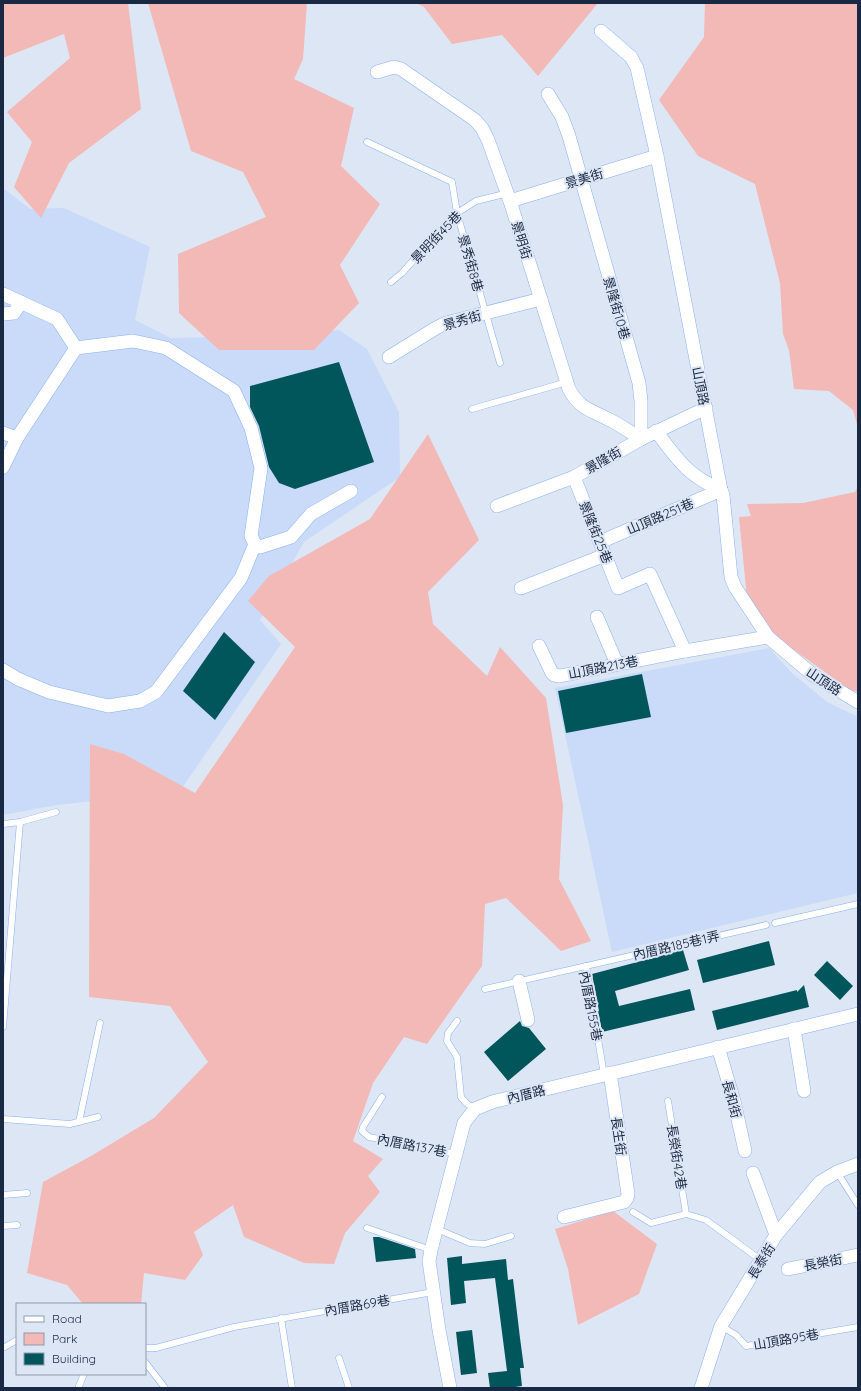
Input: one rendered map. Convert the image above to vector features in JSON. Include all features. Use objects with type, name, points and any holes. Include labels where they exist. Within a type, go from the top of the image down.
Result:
[{"type":"street","name":"山頂路","points":[[602,31],[631,57],[637,68],[657,156],[723,495],[731,577],[735,587],[768,637],[813,675],[858,702]]},
{"type":"street","name":"景明街","points":[[377,72],[394,67],[401,69],[475,120],[482,128],[488,140],[509,197],[569,389],[575,399],[582,406],[609,419],[641,439]]},
{"type":"street","name":"景隆街10巷","points":[[548,94],[562,117],[570,136],[638,383],[641,401],[641,439]]},
{"type":"street","name":"景美街","points":[[509,197],[581,179],[657,156]]},
{"type":"street","points":[[3,294],[58,319],[76,348]]},
{"type":"street","name":"景秀街","points":[[389,357],[446,323],[541,299]]},
{"type":"street","points":[[3,314],[14,313],[21,302]]},
{"type":"street","points":[[3,467],[17,438],[76,348],[133,341],[166,348],[234,391],[251,428],[261,468],[251,536],[255,544],[260,547],[291,537],[311,514],[351,491]]},
{"type":"street","name":"景隆街","points":[[497,506],[574,477],[656,431],[706,408]]},
{"type":"street","points":[[656,431],[680,464],[692,474],[721,490]]},
{"type":"street","points":[[3,433],[17,438]]},
{"type":"street","name":"景隆街25巷","points":[[574,477],[618,588],[650,574],[685,651]]},
{"type":"street","name":"山頂路251巷","points":[[600,542],[721,490]]},
{"type":"street","points":[[3,670],[18,680],[49,692],[108,706],[140,701],[156,692],[241,578],[255,544]]},
{"type":"street","points":[[521,588],[605,555]]},
{"type":"street","points":[[597,617],[617,664]]},
{"type":"street","name":"山頂路213巷","points":[[539,646],[554,675],[560,676],[685,651],[768,637]]},
{"type":"street","points":[[519,981],[528,1020]]},
{"type":"street","points":[[858,1013],[858,1018]]},
{"type":"street","name":"內厝路","points":[[475,1109],[492,1102],[858,1013]]},
{"type":"street","points":[[794,1028],[804,1091]]},
{"type":"street","name":"長和街","points":[[718,1047],[734,1101],[745,1151]]},
{"type":"street","name":"長生街","points":[[564,1217],[624,1202],[627,1198],[628,1194],[607,1074]]},
{"type":"street","points":[[450,1388],[429,1261],[464,1124],[475,1109]]},
{"type":"street","name":"長泰街","points":[[701,1388],[721,1326],[762,1261],[776,1235],[820,1182],[837,1172],[858,1164]]},
{"type":"street","points":[[754,1173],[776,1235]]},
{"type":"street","name":"長榮街","points":[[788,1269],[858,1255]]},
{"type":"lane","name":"景秀街8巷","points":[[368,142],[452,182],[457,213],[500,364]]},
{"type":"lane","name":"景明街45巷","points":[[392,282],[457,213],[476,202],[509,197]]},
{"type":"lane","points":[[472,409],[567,382]]},
{"type":"lane","points":[[3,824],[20,822],[56,812]]},
{"type":"lane","points":[[3,1027],[20,822]]},
{"type":"lane","points":[[775,922],[858,904]]},
{"type":"lane","name":"內厝路185巷1弄","points":[[586,966],[766,925]]},
{"type":"lane","name":"內厝路155巷","points":[[485,989],[586,966],[607,1074]]},
{"type":"lane","points":[[457,1021],[448,1033],[447,1041],[457,1057],[461,1097],[466,1103],[475,1109]]},
{"type":"lane","points":[[79,1122],[100,1023]]},
{"type":"lane","name":"內厝路137巷","points":[[382,1096],[363,1127],[362,1131],[365,1134],[369,1137],[456,1154]]},
{"type":"lane","name":"長榮街42巷","points":[[668,1101],[686,1214]]},
{"type":"lane","points":[[3,1119],[70,1124],[98,1117]]},
{"type":"lane","points":[[837,1172],[858,1205]]},
{"type":"lane","points":[[3,1195],[27,1193]]},
{"type":"lane","points":[[633,1212],[651,1223],[686,1214],[706,1220],[762,1261]]},
{"type":"lane","points":[[3,1226],[17,1225]]},
{"type":"lane","points":[[367,1228],[431,1250]]},
{"type":"lane","points":[[436,1229],[470,1243],[484,1244],[511,1236]]},
{"type":"lane","name":"內厝路69巷","points":[[146,1348],[156,1348],[234,1327],[433,1292]]},
{"type":"lane","points":[[281,1318],[292,1388]]},
{"type":"lane","name":"山頂路95巷","points":[[721,1326],[736,1335],[746,1346],[858,1327]]},
{"type":"lane","points":[[3,1348],[16,1341]]},
{"type":"lane","points":[[339,1358],[349,1388]]},
{"type":"lane","points":[[146,1363],[165,1388]]},
{"type":"lane","points":[[79,1386],[84,1375]]},
{"type":"shaded area","points":[[3,188],[30,209],[64,208],[150,247],[135,320],[171,338],[268,336],[339,330],[367,349],[399,412],[400,477],[304,542],[260,620],[281,644],[180,791],[57,805],[3,815]]},
{"type":"shaded area","points":[[769,648],[792,673],[827,702],[858,717],[858,893],[612,952],[555,688]]},
{"type":"green space","points":[[3,3],[128,3],[141,109],[69,163],[41,218],[14,187],[32,142],[7,112],[70,58],[64,34],[3,58]]},
{"type":"green space","points":[[148,3],[307,3],[303,59],[294,79],[354,108],[341,166],[380,204],[340,265],[359,303],[314,350],[219,350],[179,313],[178,254],[266,217],[243,172],[191,151]]},
{"type":"green space","points":[[416,3],[598,3],[538,76],[502,35],[452,44],[424,7]]},
{"type":"green space","points":[[705,3],[858,3],[858,428],[853,410],[829,391],[794,389],[789,350],[783,334],[780,283],[755,184],[698,156],[659,100],[704,37]]},
{"type":"green space","points":[[428,434],[479,540],[428,592],[433,624],[487,676],[500,647],[546,698],[563,805],[559,879],[591,941],[561,951],[506,898],[485,904],[482,966],[427,1044],[404,1037],[373,1083],[353,1141],[383,1159],[368,1176],[380,1192],[345,1233],[334,1264],[304,1263],[244,1237],[233,1205],[194,1232],[203,1255],[185,1280],[144,1273],[141,1303],[82,1303],[67,1285],[27,1273],[43,1182],[91,1156],[154,1118],[208,1062],[170,1006],[89,997],[90,744],[124,754],[195,793],[295,647],[248,601],[269,576],[370,519]]},
{"type":"green space","points":[[858,486],[858,692],[850,690],[773,635],[747,598],[739,517],[751,516],[747,504],[803,503],[855,492]]},
{"type":"green space","points":[[613,1211],[657,1244],[639,1294],[578,1325],[568,1269],[555,1229]]},
{"type":"building","points":[[339,362],[374,462],[295,489],[279,483],[269,467],[259,426],[250,407],[250,386]]},
{"type":"building","points":[[224,632],[255,662],[215,720],[183,691]]},
{"type":"building","points":[[642,674],[651,717],[566,733],[558,691]]},
{"type":"building","points":[[769,941],[775,965],[703,983],[697,960]]},
{"type":"building","points":[[683,950],[689,970],[615,991],[619,1006],[690,989],[695,1010],[602,1032],[592,974]]},
{"type":"building","points":[[827,961],[853,986],[840,1000],[814,975]]},
{"type":"building","points":[[804,985],[809,1007],[717,1030],[712,1011],[797,990],[797,992]]},
{"type":"building","points":[[520,1021],[522,1026],[529,1028],[546,1049],[508,1081],[484,1052]]},
{"type":"building","points":[[373,1237],[379,1237],[415,1249],[416,1258],[376,1262]]},
{"type":"building","points":[[462,1256],[462,1264],[506,1259],[508,1280],[513,1279],[524,1368],[520,1368],[522,1386],[490,1388],[488,1373],[507,1371],[495,1278],[464,1281],[466,1303],[451,1305],[447,1258]]},
{"type":"building","points":[[472,1330],[477,1373],[461,1375],[456,1332]]}]
